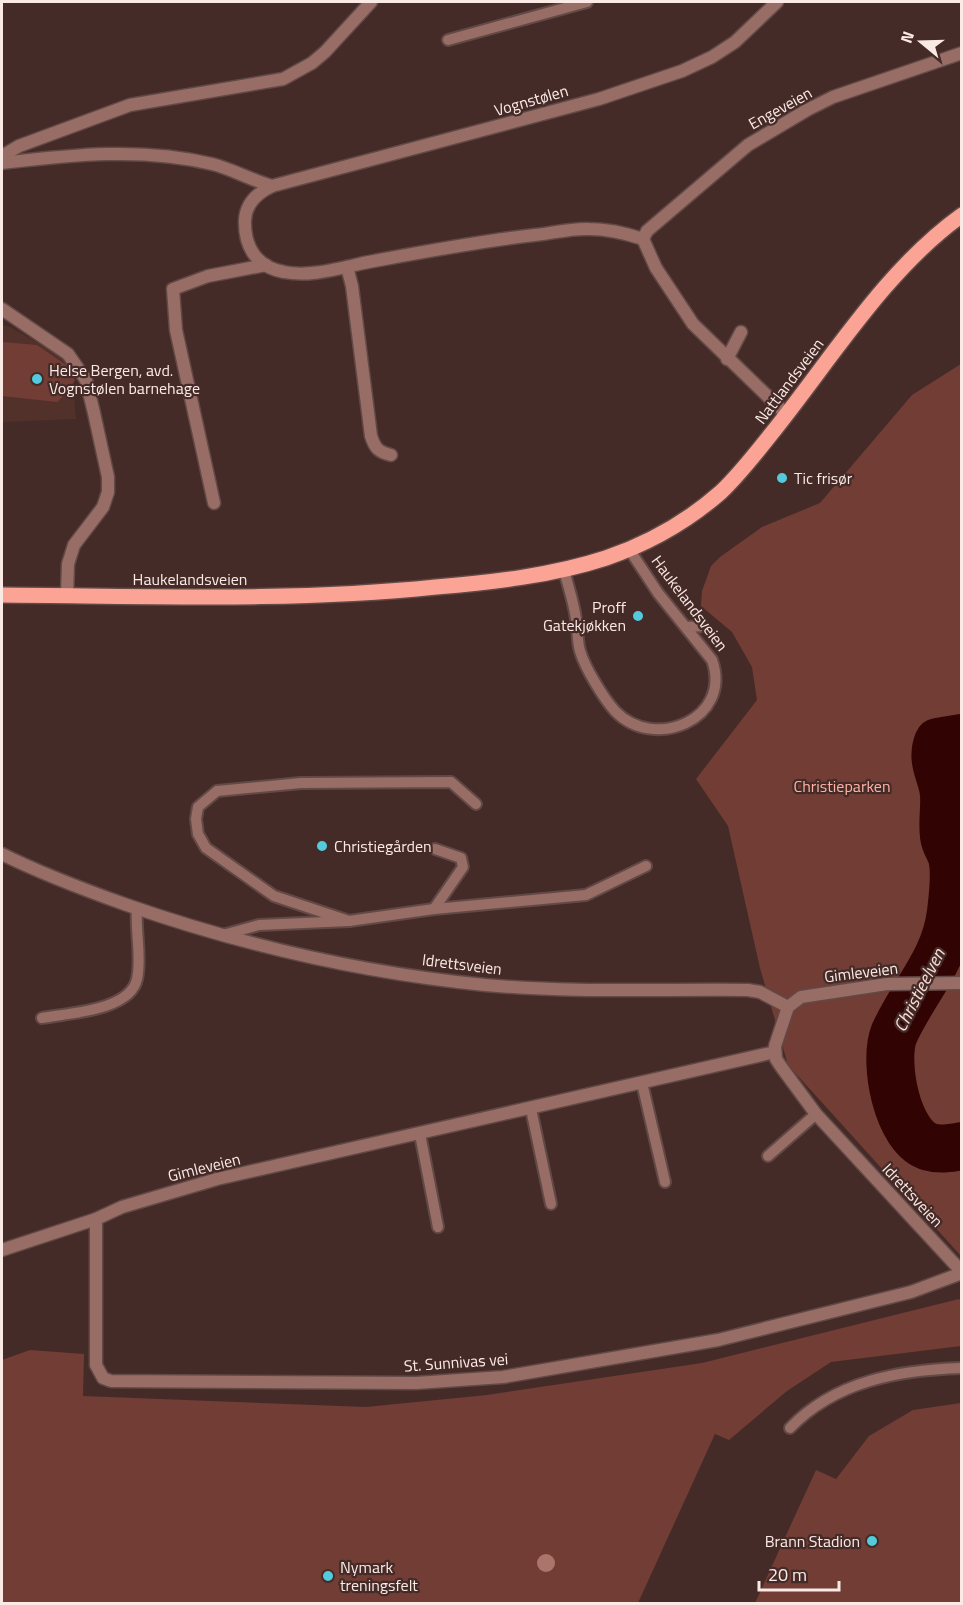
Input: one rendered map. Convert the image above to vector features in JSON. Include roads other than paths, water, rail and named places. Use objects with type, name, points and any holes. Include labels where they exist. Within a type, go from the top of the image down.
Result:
[{"type":"main road","name":"Nattlandsveien","points":[[629,549],[675,526],[713,498],[735,477],[787,415],[860,317],[931,240],[962,215]]},
{"type":"main road","name":"Haukelandsveien","points":[[2,595],[208,597],[346,594],[468,584],[564,570],[629,549]]},
{"type":"street","points":[[2,156],[19,146],[130,105],[283,79],[319,58],[371,2]]},
{"type":"street","name":"Vognstølen","points":[[266,265],[249,249],[245,231],[246,214],[251,201],[272,186],[577,105],[682,71],[712,57],[735,42],[777,2]]},
{"type":"street","name":"Engeveien","points":[[643,238],[647,231],[748,145],[807,110],[834,97],[962,54]]},
{"type":"street","points":[[2,163],[72,155],[143,154],[211,164],[272,186]]},
{"type":"street","points":[[214,503],[176,330],[173,289],[187,282],[266,265],[286,273],[347,267],[506,237],[586,228],[620,232],[643,238],[656,268],[693,324],[787,415]]},
{"type":"street","points":[[347,267],[352,286],[371,436],[375,447],[380,452],[392,455]]},
{"type":"street","points":[[2,309],[68,354],[86,380],[94,413],[108,477],[108,492],[103,507],[74,545],[68,564],[67,596]]},
{"type":"street","points":[[727,359],[741,332]]},
{"type":"street","name":"Idrettsveien","points":[[2,854],[76,887],[137,908],[223,935],[310,957],[373,969],[485,985],[598,991],[748,990],[760,992],[788,1006]]},
{"type":"street","name":"Gimleveien","points":[[788,1006],[801,997],[912,983],[955,983]]},
{"type":"street","points":[[775,1052],[780,1023],[788,1006]]},
{"type":"street","name":"Idrettsveien","points":[[775,1052],[776,1059],[791,1083],[816,1114],[962,1272]]},
{"type":"street","name":"Gimleveien","points":[[2,1250],[96,1219],[122,1207],[199,1184],[775,1052]]},
{"type":"street","name":"St. Sunnivas vei","points":[[96,1219],[96,1365],[103,1378],[111,1381],[416,1383],[503,1377],[718,1340],[901,1294],[962,1272]]},
{"type":"lane","points":[[448,40],[587,2]]},
{"type":"lane","name":"Haukelandsveien","points":[[564,570],[576,618],[580,652],[607,700],[627,721],[654,729],[683,726],[699,715],[714,692],[716,680],[712,660],[649,581],[629,549]]},
{"type":"lane","points":[[687,627],[703,626]]},
{"type":"lane","points":[[580,652],[589,684]]},
{"type":"lane","points":[[349,921],[274,896],[206,848],[198,834],[196,819],[198,807],[217,791],[301,783],[451,782],[476,804]]},
{"type":"lane","points":[[434,909],[463,867],[461,858],[435,849]]},
{"type":"lane","points":[[223,935],[259,925],[349,921],[434,909],[586,895],[646,866]]},
{"type":"lane","points":[[42,1018],[109,1005],[126,997],[138,977],[137,908]]},
{"type":"lane","points":[[642,1083],[665,1182]]},
{"type":"lane","points":[[531,1109],[551,1204]]},
{"type":"lane","points":[[768,1156],[816,1114]]},
{"type":"lane","points":[[420,1134],[438,1227]]},
{"type":"lane","points":[[790,1428],[805,1412],[834,1395],[874,1379],[921,1370],[962,1368]]},
{"type":"waterway","name":"Christieelven","points":[[962,738],[938,742],[935,756],[944,795],[944,836],[954,870],[948,930],[935,961],[894,1034],[890,1062],[901,1115],[919,1141],[930,1147],[942,1149],[962,1146]]},
{"type":"place","name":"Helse Bergen, avd. Vognstølen barnehage","points":[[37,379]]},
{"type":"place","name":"Tic frisør","points":[[782,478]]},
{"type":"place","name":"Proff Gatekjøkken","points":[[638,616]]},
{"type":"place","name":"Christiegården","points":[[322,846]]},
{"type":"place","name":"Brann Stadion","points":[[872,1541]]},
{"type":"place","name":"Nymark treningsfelt","points":[[328,1576]]},
{"type":"park label","name":"Christieparken","points":[[842,786]]}]
